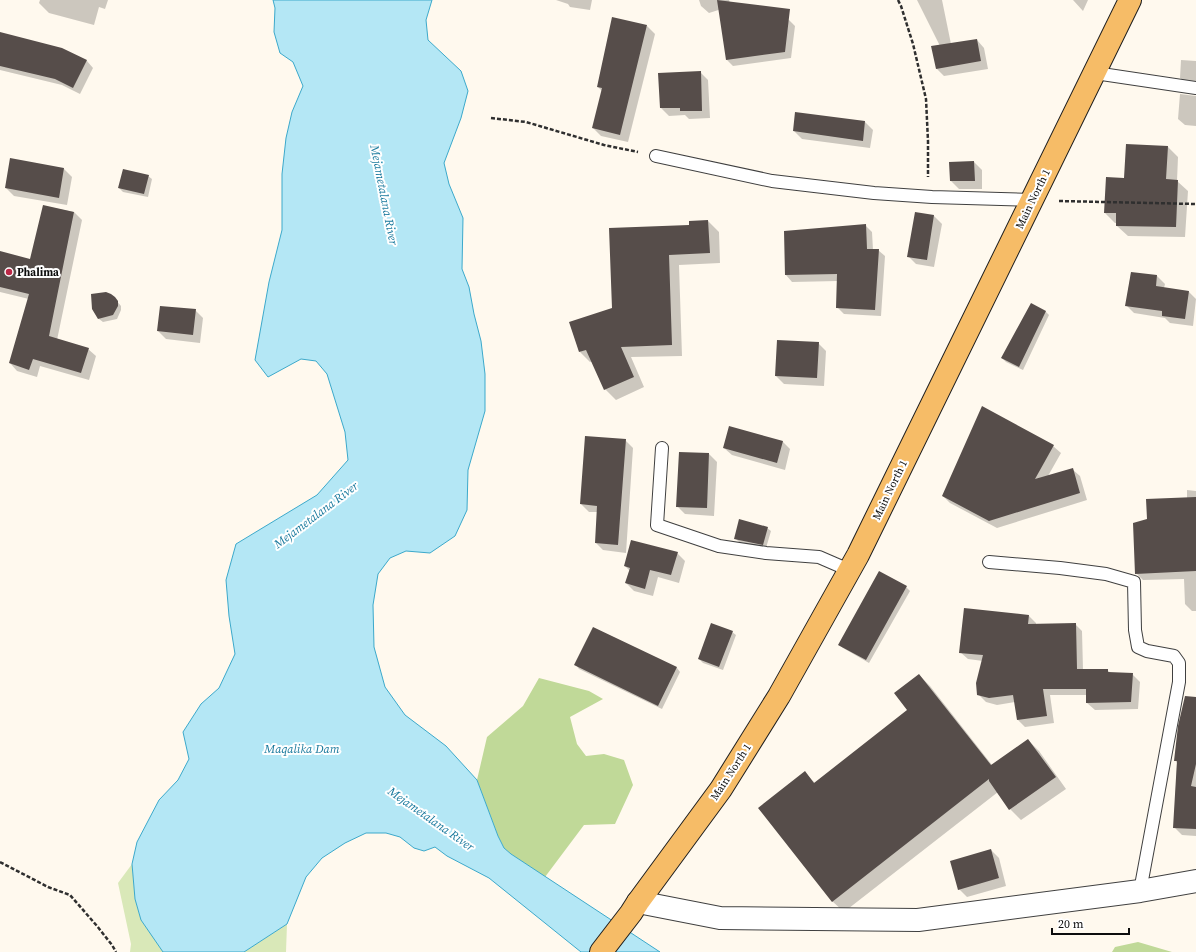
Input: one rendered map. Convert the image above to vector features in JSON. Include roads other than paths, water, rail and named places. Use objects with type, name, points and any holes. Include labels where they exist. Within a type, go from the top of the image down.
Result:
[{"type":"main road","name":"Main North 1","points":[[601,952],[721,789],[779,696],[858,555],[1130,0]]},
{"type":"street","points":[[634,908],[720,918],[918,920],[1140,891],[1196,881]]},
{"type":"lane","points":[[1094,73],[1196,88]]},
{"type":"lane","points":[[656,156],[772,181],[932,197],[1032,200]]},
{"type":"lane","points":[[662,448],[657,525],[719,546],[766,553],[819,557],[849,570]]},
{"type":"lane","points":[[989,562],[1106,574],[1134,582],[1138,647],[1147,651],[1174,656],[1179,663],[1179,682],[1140,891]]},
{"type":"water","name":"Maqalika Dam","points":[[273,0],[432,0],[426,20],[428,40],[461,71],[468,91],[461,118],[444,163],[449,184],[463,218],[462,269],[469,287],[481,341],[485,374],[485,411],[468,470],[467,510],[455,536],[430,553],[406,551],[390,558],[378,574],[373,605],[374,647],[385,687],[405,715],[446,746],[477,780],[504,848],[660,952],[581,952],[489,878],[447,856],[435,847],[424,851],[414,848],[400,837],[386,833],[366,833],[345,843],[322,858],[306,877],[287,924],[244,952],[163,952],[141,920],[135,899],[132,864],[137,842],[159,800],[178,780],[189,759],[183,732],[201,704],[219,688],[235,654],[229,616],[226,580],[236,544],[317,495],[348,460],[345,432],[327,374],[316,361],[301,359],[268,377],[255,360],[269,282],[282,230],[282,174],[286,138],[292,112],[303,86],[293,62],[280,53],[274,32],[275,8]]},
{"type":"place","name":"Phalima","points":[[9,272]]},
{"type":"water label","name":"Mejametalana River","points":[[384,195]]},
{"type":"water label","name":"Mejametalana River","points":[[316,515]]},
{"type":"water label","name":"Mejametalana River","points":[[431,819]]}]
